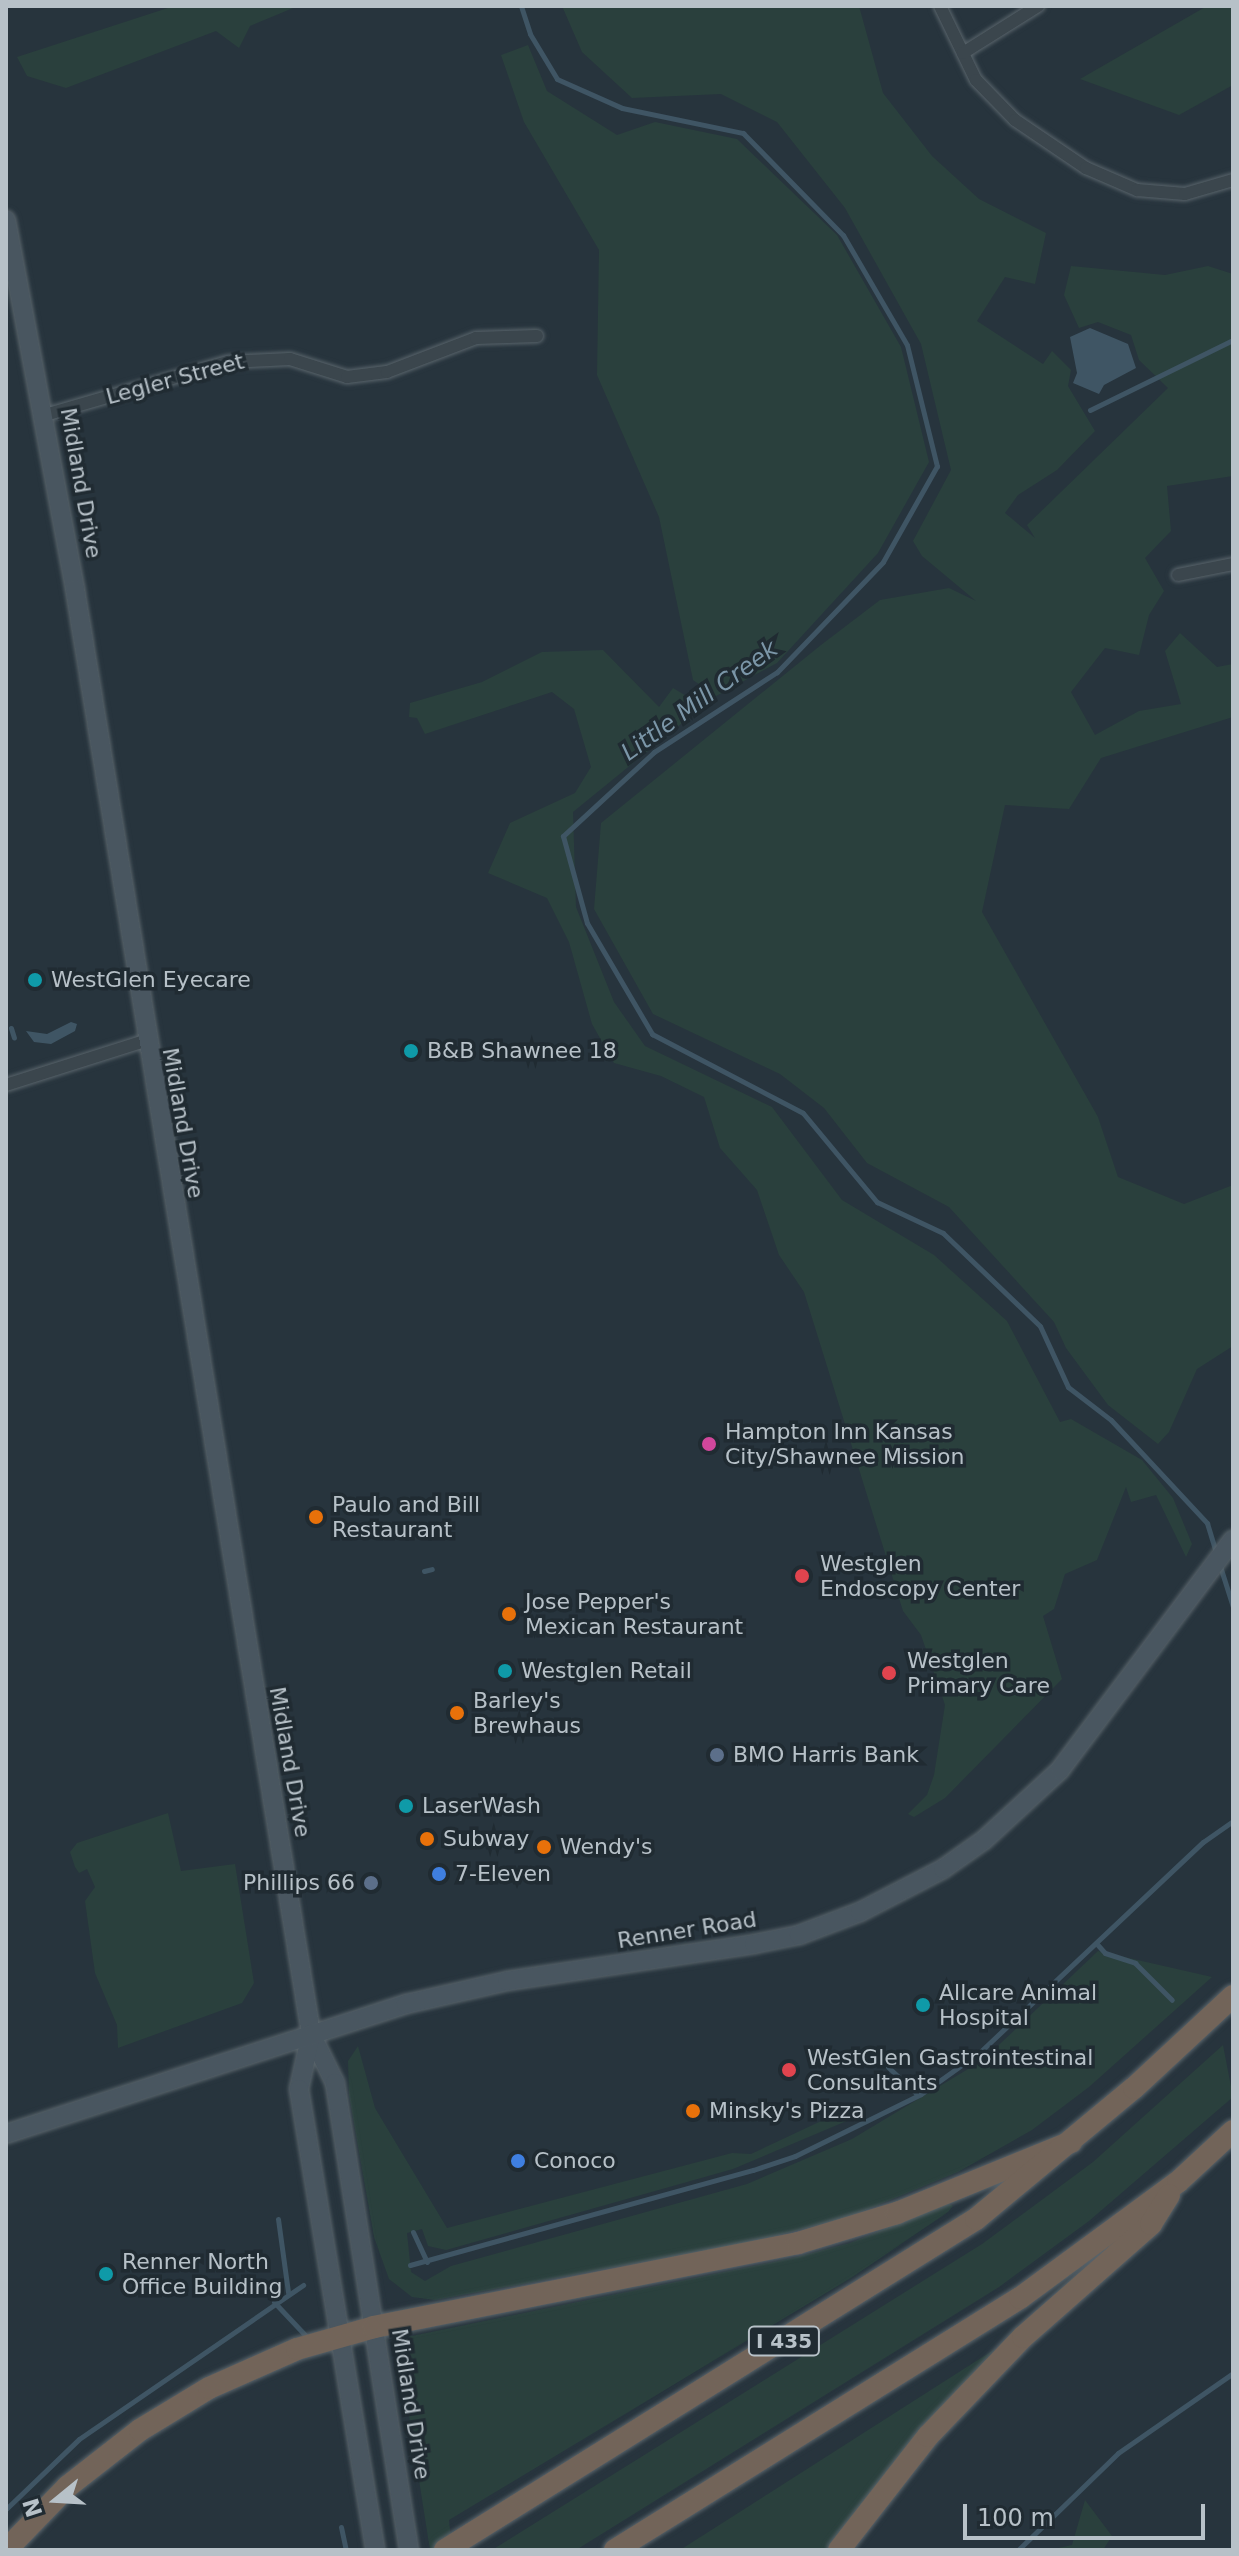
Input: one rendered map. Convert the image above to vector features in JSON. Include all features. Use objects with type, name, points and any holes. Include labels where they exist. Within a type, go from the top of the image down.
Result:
[{"type":"highway","name":"I 435","points":[[445,2550],[965,2226],[1071,2142],[1198,2032],[1233,1996]]},
{"type":"highway","points":[[615,2550],[970,2331],[1178,2182],[1225,2139]]},
{"type":"highway","points":[[6,2550],[67,2487],[150,2423],[250,2367],[374,2327],[798,2243],[897,2213],[1071,2142]]},
{"type":"highway","points":[[839,2550],[928,2436],[1023,2337],[1151,2224],[1178,2182]]},
{"type":"main road","name":"Midland Drive","points":[[6,220],[45,415],[145,1041],[311,2034],[335,2083],[409,2550]]},
{"type":"main road","name":"Renner Road","points":[[6,2134],[311,2034],[507,1981],[799,1935],[860,1912],[943,1869],[1022,1808],[1090,1734],[1233,1540]]},
{"type":"main road","name":"Midland Drive","points":[[311,2034],[299,2089],[375,2550]]},
{"type":"street","points":[[940,6],[976,80],[1037,137],[1086,168],[1137,190],[1185,194],[1233,180]]},
{"type":"street","points":[[963,53],[1038,6]]},
{"type":"street","name":"Legler Street","points":[[45,415],[241,360],[290,359],[347,377],[387,372],[476,338],[537,336]]},
{"type":"street","points":[[1178,575],[1233,564]]},
{"type":"street","points":[[6,1085],[145,1041]]},
{"type":"green space","points":[[174,6],[298,6],[250,26],[239,48],[216,31],[66,88],[27,76],[17,57]]},
{"type":"green space","points":[[562,6],[859,6],[883,93],[932,156],[979,199],[1046,233],[1035,284],[1005,277],[977,321],[1043,364],[1052,351],[1071,370],[1068,386],[1095,431],[1057,470],[1018,495],[1005,513],[1035,538],[1027,525],[1168,388],[1139,360],[1131,335],[1098,322],[1079,328],[1064,295],[1071,266],[1165,275],[1208,266],[1233,274],[1233,476],[1167,486],[1171,531],[1145,558],[1164,591],[1149,615],[1139,655],[1105,648],[1071,692],[1095,735],[1139,711],[1181,704],[1165,651],[1180,633],[1217,667],[1233,664],[1233,717],[1101,758],[1069,809],[1005,805],[982,912],[1098,1117],[1118,1177],[1184,1204],[1233,1185],[1233,1346],[1197,1369],[1169,1432],[1158,1444],[1108,1405],[1066,1348],[1054,1322],[949,1207],[867,1163],[824,1108],[780,1074],[653,1014],[594,909],[601,823],[821,645],[880,600],[949,588],[976,601],[922,556],[913,541],[951,470],[921,344],[845,208],[777,122],[721,94],[632,98],[582,52]]},
{"type":"green space","points":[[1207,6],[1233,6],[1233,85],[1179,115],[1080,79]]},
{"type":"green space","points":[[528,45],[547,91],[617,135],[655,122],[737,139],[837,235],[901,347],[929,462],[878,553],[777,663],[716,696],[693,680],[659,517],[597,375],[599,250],[524,122],[501,55]]},
{"type":"green space","points":[[603,650],[659,707],[673,688],[703,706],[573,812],[576,907],[614,1002],[645,1046],[772,1107],[842,1200],[934,1255],[1007,1321],[1060,1422],[1071,1419],[1142,1460],[1173,1498],[1192,1544],[1186,1557],[1156,1495],[1131,1502],[1126,1487],[1097,1560],[1065,1574],[1054,1609],[1043,1616],[1062,1679],[945,1798],[914,1817],[908,1814],[927,1795],[934,1775],[945,1705],[921,1635],[903,1611],[804,1292],[779,1255],[757,1190],[720,1148],[704,1097],[661,1076],[614,1063],[592,1024],[569,942],[547,898],[488,873],[510,823],[575,793],[591,767],[574,709],[552,692],[425,734],[417,718],[409,717],[410,703],[482,682],[542,652]]},
{"type":"green space","points":[[168,1813],[181,1871],[235,1864],[254,1983],[242,2003],[118,2048],[117,2025],[95,1973],[85,1901],[95,1887],[87,1869],[79,1873],[70,1852],[77,1843]]},
{"type":"green space","points":[[1098,1951],[1212,1977],[1089,2087],[1032,2130],[958,2172],[849,2217],[752,2242],[435,2300],[412,2297],[389,2279],[374,2237],[349,2095],[348,2061],[358,2046],[375,2108],[447,2228],[732,2153],[751,2154],[851,2107],[856,2117],[733,2169],[446,2250],[428,2246],[422,2229],[407,2233],[411,2272],[425,2281],[451,2266],[747,2184],[852,2139],[983,2060]]},
{"type":"green space","points":[[1223,2045],[1233,2097],[1089,2221],[999,2287],[576,2550],[492,2550],[982,2244],[1093,2162]]},
{"type":"green space","points":[[948,2203],[953,2206],[948,2212],[851,2278],[449,2520],[452,2550],[430,2550],[397,2339],[792,2258],[850,2243]]},
{"type":"green space","points":[[995,2349],[927,2423],[828,2550],[680,2550]]},
{"type":"green space","points":[[1085,2500],[1112,2536],[1103,2550],[1049,2550],[1072,2545]]},
{"type":"water","points":[[1090,328],[1128,344],[1136,368],[1104,385],[1099,394],[1073,383],[1077,373],[1070,337]]},
{"type":"water","points":[[71,1022],[77,1024],[75,1031],[51,1044],[34,1042],[26,1031],[47,1034]]},
{"type":"waterway","name":"Little Mill Creek","points":[[521,6],[530,34],[557,79],[622,108],[743,133],[843,235],[907,345],[937,466],[883,562],[777,672],[654,752],[563,836],[587,923],[652,1034],[803,1113],[877,1202],[943,1233],[1040,1326],[1068,1387],[1111,1420],[1207,1523],[1216,1553]]},
{"type":"waterway","points":[[1090,410],[1233,340]]},
{"type":"waterway","points":[[11,1028],[14,1038]]},
{"type":"waterway","name":"Little Mill Creek","points":[[1220,1566],[1233,1607]]},
{"type":"waterway","points":[[424,1571],[432,1569]]},
{"type":"waterway","points":[[410,2265],[795,2156],[921,2094],[981,2051],[1203,1842],[1233,1821]]},
{"type":"waterway","points":[[1096,1943],[1105,1953],[1135,1963],[1172,2000]]},
{"type":"waterway","points":[[888,2067],[918,2095]]},
{"type":"waterway","points":[[278,2219],[288,2292]]},
{"type":"waterway","points":[[413,2232],[427,2262]]},
{"type":"waterway","points":[[6,2509],[79,2439],[303,2285]]},
{"type":"waterway","points":[[274,2302],[306,2336]]},
{"type":"waterway","points":[[1018,2550],[1118,2453],[1233,2373]]},
{"type":"waterway","points":[[341,2527],[346,2550]]},
{"type":"place","name":"WestGlen Eyecare","points":[[35,980]]},
{"type":"place","name":"B&B Shawnee 18","points":[[411,1051]]},
{"type":"place","name":"Hampton Inn Kansas City/Shawnee Mission","points":[[709,1444]]},
{"type":"place","name":"Paulo and Bill Restaurant","points":[[316,1517]]},
{"type":"place","name":"Westglen Endoscopy Center","points":[[802,1576]]},
{"type":"place","name":"Jose Pepper's Mexican Restaurant","points":[[509,1614]]},
{"type":"place","name":"Westglen Retail","points":[[505,1671]]},
{"type":"place","name":"Westglen Primary Care","points":[[889,1673]]},
{"type":"place","name":"Barley's Brewhaus","points":[[457,1713]]},
{"type":"place","name":"BMO Harris Bank","points":[[717,1755]]},
{"type":"place","name":"LaserWash","points":[[406,1806]]},
{"type":"place","name":"Subway","points":[[427,1839]]},
{"type":"place","name":"Wendy's","points":[[544,1847]]},
{"type":"place","name":"7-Eleven","points":[[439,1874]]},
{"type":"place","name":"Phillips 66","points":[[371,1883]]},
{"type":"place","name":"Allcare Animal Hospital","points":[[923,2005]]},
{"type":"place","name":"WestGlen Gastrointestinal Consultants","points":[[789,2070]]},
{"type":"place","name":"Minsky's Pizza","points":[[693,2111]]},
{"type":"place","name":"Conoco","points":[[518,2161]]},
{"type":"place","name":"Renner North Office Building","points":[[106,2274]]}]
